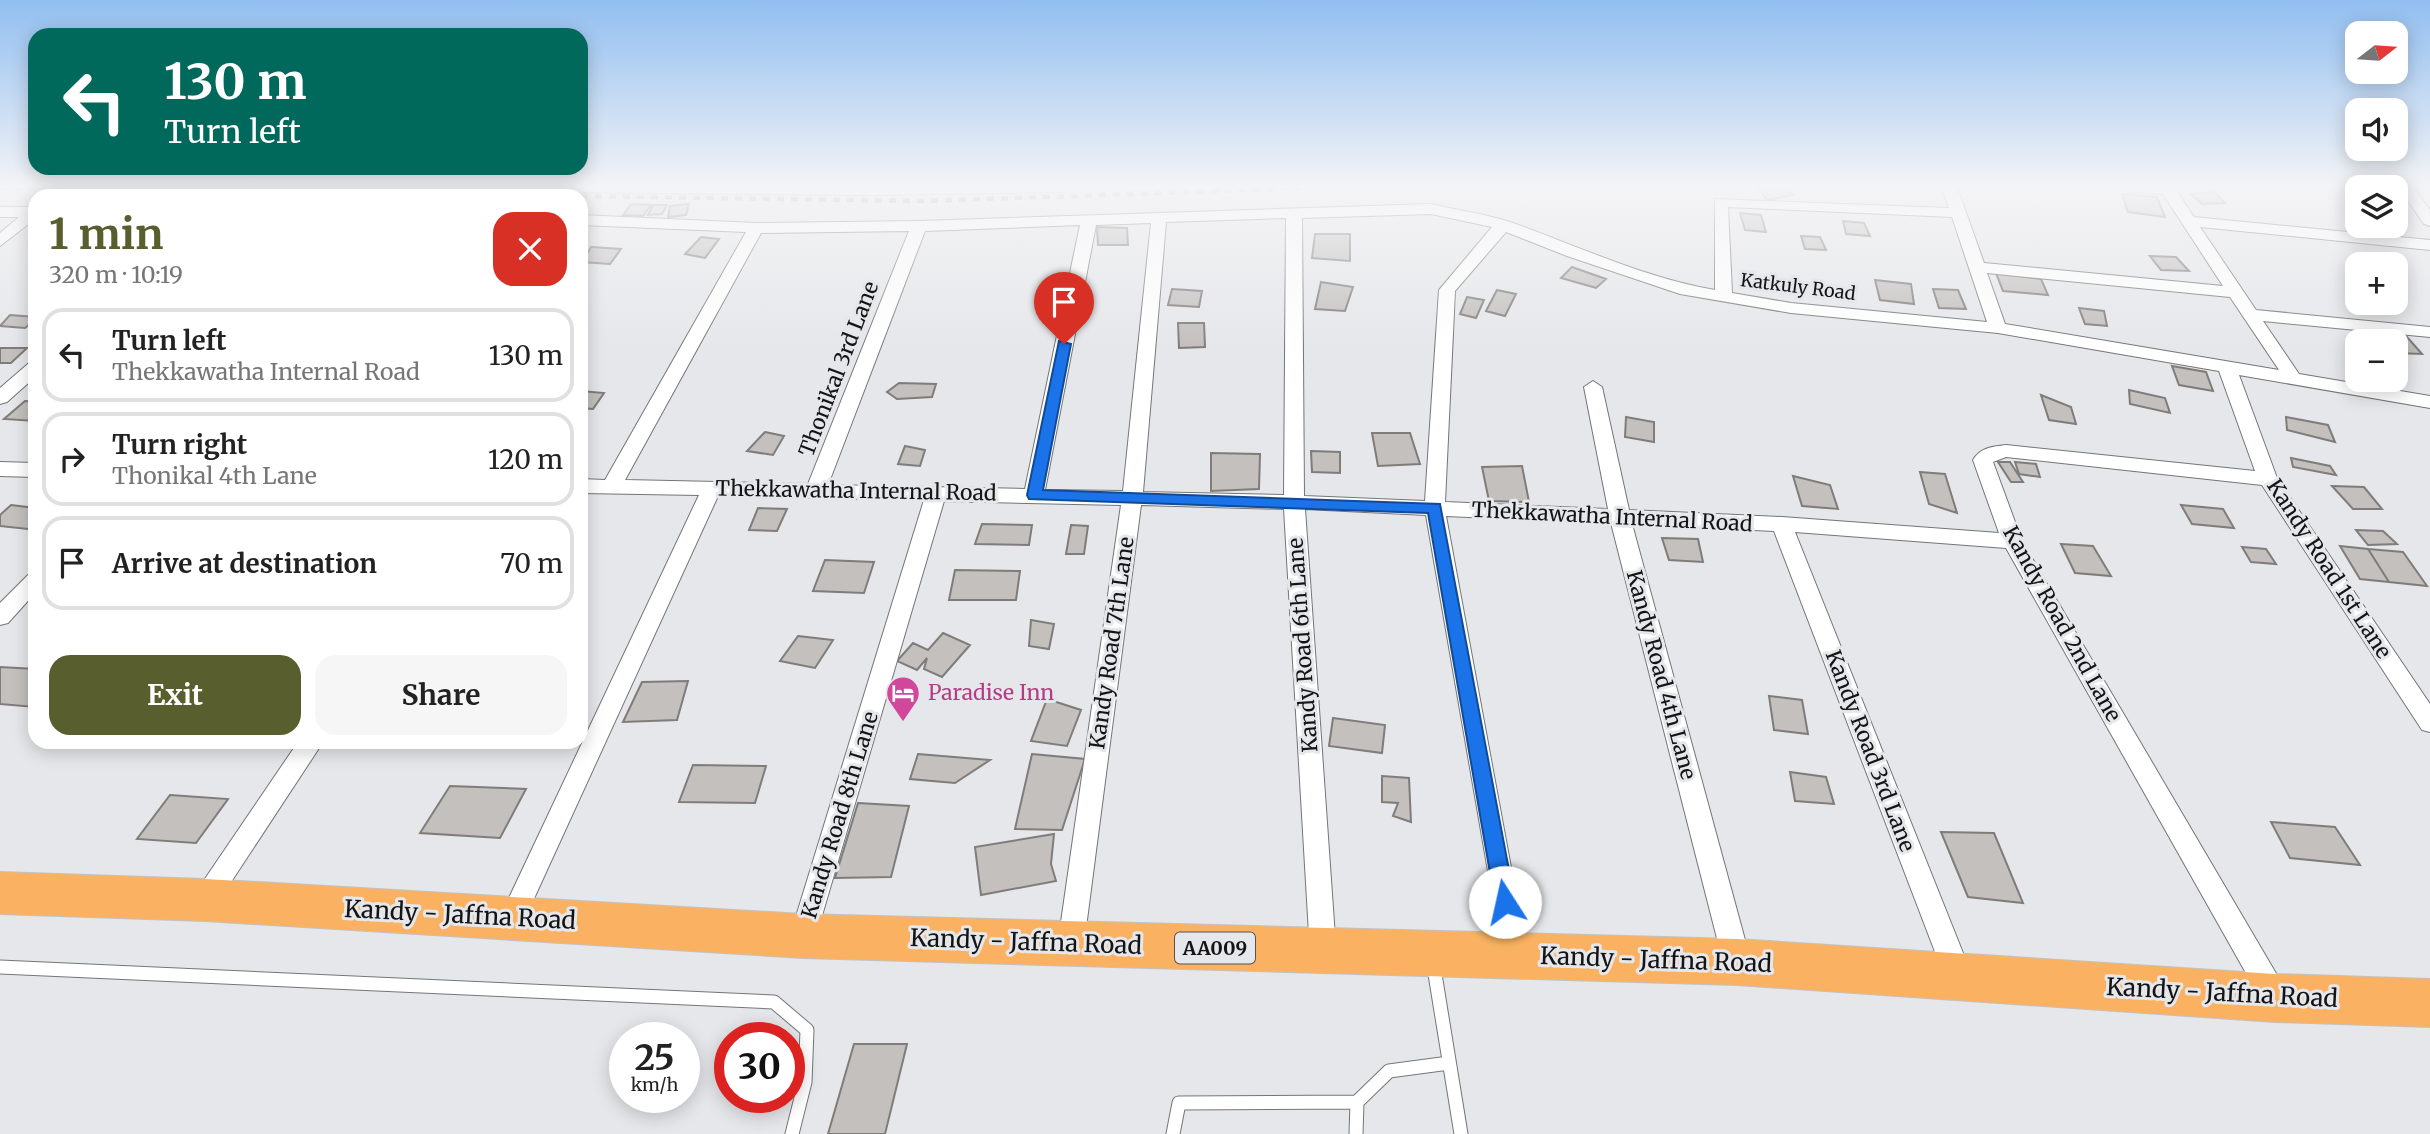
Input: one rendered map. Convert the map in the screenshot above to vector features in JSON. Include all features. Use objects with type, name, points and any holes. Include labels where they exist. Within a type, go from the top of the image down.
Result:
[{"type":"highway","name":"Kandy - Jaffna Road","points":[[0,893],[205,900],[803,936],[1737,962],[2275,998],[2430,1003]]},
{"type":"street","points":[[611,487],[749,240]]},
{"type":"street","name":"Thonikal 3rd Lane","points":[[817,490],[914,240]]},
{"type":"street","points":[[1034,495],[1085,240]]},
{"type":"street","name":"Kandy Road 7th Lane","points":[[1071,943],[1132,498],[1157,240]]},
{"type":"street","name":"Kandy Road 6th Lane","points":[[1294,240],[1294,502],[1323,951]]},
{"type":"street","points":[[1490,240],[1447,290],[1434,508],[1514,954]]},
{"type":"street","name":"Katkuly Road","points":[[1539,240],[1573,254],[1680,289],[1791,308],[1997,328],[2430,402]]},
{"type":"street","points":[[1722,240],[1724,297]]},
{"type":"street","points":[[1967,240],[1997,328]]},
{"type":"street","points":[[2201,240],[2292,377]]},
{"type":"street","points":[[2379,240],[2430,245]]},
{"type":"street","points":[[1976,267],[2234,292]]},
{"type":"street","points":[[2249,314],[2430,332]]},
{"type":"street","name":"Kandy Road 1st Lane","points":[[2227,368],[2268,479],[2430,723]]},
{"type":"street","points":[[0,398],[28,373]]},
{"type":"street","name":"Kandy Road 4th Lane","points":[[1593,387],[1620,517],[1737,962]]},
{"type":"street","name":"Kandy Road 2nd Lane","points":[[2268,479],[2006,450],[1991,453],[1983,460],[2012,541],[2275,998]]},
{"type":"street","points":[[0,469],[28,470]]},
{"type":"street","name":"Thekkawatha Internal Road","points":[[588,486],[1294,502],[1782,524],[2012,541]]},
{"type":"street","points":[[512,919],[712,488]]},
{"type":"street","name":"Kandy Road 8th Lane","points":[[803,936],[936,494]]},
{"type":"street","name":"Kandy Road 3rd Lane","points":[[1782,524],[1959,978]]},
{"type":"street","points":[[0,617],[28,587]]},
{"type":"street","points":[[205,900],[306,749]]},
{"type":"lane","points":[[1431,953],[1461,1134]]},
{"type":"lane","points":[[0,967],[774,1002],[807,1030],[805,1082],[792,1134]]},
{"type":"lane","points":[[1173,1134],[1179,1103],[1357,1102],[1389,1071],[1449,1063]]},
{"type":"lane","points":[[1356,1134],[1357,1102]]},
{"type":"building","points":[[698,240],[718,240],[705,258],[685,254]]},
{"type":"building","points":[[1098,240],[1128,240],[1128,245],[1098,245]]},
{"type":"building","points":[[1314,240],[1350,240],[1350,261],[1312,258]]},
{"type":"building","points":[[1802,240],[1821,240],[1826,250],[1805,249]]},
{"type":"building","points":[[591,247],[621,249],[610,264],[588,262]]},
{"type":"building","points":[[2150,256],[2176,257],[2189,271],[2161,270]]},
{"type":"building","points":[[1572,267],[1606,279],[1596,288],[1561,278]]},
{"type":"building","points":[[1996,273],[2041,279],[2048,295],[2003,291]]},
{"type":"building","points":[[1875,280],[1911,284],[1914,304],[1880,300]]},
{"type":"building","points":[[1321,282],[1353,287],[1345,311],[1315,309]]},
{"type":"building","points":[[1172,289],[1202,291],[1199,307],[1168,305]]},
{"type":"building","points":[[1933,289],[1958,290],[1966,309],[1939,308]]},
{"type":"building","points":[[1497,290],[1516,294],[1505,316],[1486,311]]},
{"type":"building","points":[[1467,297],[1484,300],[1476,318],[1460,314]]},
{"type":"building","points":[[2079,308],[2104,311],[2107,326],[2085,324]]},
{"type":"building","points":[[10,315],[28,316],[28,326],[25,328],[0,326]]},
{"type":"building","points":[[1178,323],[1204,323],[1205,347],[1179,348]]},
{"type":"building","points":[[2408,338],[2422,354],[2408,353]]},
{"type":"building","points":[[0,348],[27,348],[11,363],[0,363]]},
{"type":"building","points":[[2172,366],[2206,372],[2213,391],[2179,385]]},
{"type":"building","points":[[899,383],[936,384],[932,397],[897,399],[887,392]]},
{"type":"building","points":[[2129,390],[2165,398],[2170,413],[2130,404]]},
{"type":"building","points":[[588,392],[604,393],[593,409],[588,409]]},
{"type":"building","points":[[2041,395],[2071,407],[2076,424],[2049,420]]},
{"type":"building","points":[[25,401],[28,401],[28,421],[4,419]]},
{"type":"building","points":[[1626,417],[1654,422],[1654,442],[1625,437]]},
{"type":"building","points":[[2286,417],[2328,425],[2335,442],[2287,430]]},
{"type":"building","points":[[765,432],[784,436],[773,455],[747,451]]},
{"type":"building","points":[[1372,433],[1410,433],[1420,464],[1378,466]]},
{"type":"building","points":[[905,446],[925,450],[920,466],[898,464]]},
{"type":"building","points":[[1311,451],[1340,452],[1340,473],[1312,472]]},
{"type":"building","points":[[1211,453],[1260,454],[1259,489],[1211,491]]},
{"type":"building","points":[[2291,458],[2330,466],[2336,475],[2293,467]]},
{"type":"building","points":[[1998,462],[2010,462],[2023,482],[2011,482]]},
{"type":"building","points":[[2015,462],[2036,464],[2040,477],[2019,474]]},
{"type":"building","points":[[1522,466],[1529,502],[1489,501],[1482,467]]},
{"type":"building","points":[[1920,472],[1945,474],[1957,513],[1929,504]]},
{"type":"building","points":[[1793,476],[1830,485],[1838,509],[1802,506]]},
{"type":"building","points":[[2332,486],[2364,487],[2382,509],[2353,509]]},
{"type":"building","points":[[11,505],[28,507],[28,529],[0,526],[0,515]]},
{"type":"building","points":[[2181,505],[2223,509],[2234,528],[2192,524]]},
{"type":"building","points":[[758,508],[787,509],[777,531],[749,530]]},
{"type":"building","points":[[982,524],[1032,525],[1029,545],[975,544]]},
{"type":"building","points":[[1071,525],[1088,526],[1084,554],[1066,554]]},
{"type":"building","points":[[2356,530],[2383,531],[2397,544],[2368,545]]},
{"type":"building","points":[[1662,538],[1698,539],[1703,562],[1669,560]]},
{"type":"building","points":[[2061,544],[2093,546],[2111,576],[2075,573]]},
{"type":"building","points":[[2340,546],[2368,549],[2389,582],[2360,579]]},
{"type":"building","points":[[2242,547],[2266,549],[2276,564],[2251,562]]},
{"type":"building","points":[[2368,549],[2403,552],[2427,586],[2389,582]]},
{"type":"building","points":[[825,560],[874,562],[864,593],[813,591]]},
{"type":"building","points":[[955,570],[1020,571],[1016,600],[949,600]]},
{"type":"building","points":[[1031,620],[1054,624],[1049,649],[1029,646]]},
{"type":"building","points":[[943,633],[970,645],[942,677],[924,669],[927,658],[917,670],[897,661],[913,643],[928,650]]},
{"type":"building","points":[[798,636],[833,640],[815,668],[780,661]]},
{"type":"building","points":[[0,667],[28,669],[28,706],[0,704]]},
{"type":"building","points":[[688,681],[677,720],[623,722],[642,682]]},
{"type":"building","points":[[1769,696],[1802,700],[1808,734],[1774,730]]},
{"type":"building","points":[[1047,699],[1081,710],[1067,746],[1031,741]]},
{"type":"building","points":[[1333,718],[1385,725],[1382,753],[1329,746]]},
{"type":"building","points":[[918,754],[990,760],[955,783],[910,779]]},
{"type":"building","points":[[1032,754],[1085,759],[1062,830],[1015,829]]},
{"type":"building","points":[[693,765],[766,766],[755,803],[679,802]]},
{"type":"building","points":[[1790,772],[1826,777],[1834,804],[1795,801]]},
{"type":"building","points":[[1382,776],[1409,778],[1411,822],[1393,816],[1398,803],[1382,802]]},
{"type":"building","points":[[450,786],[526,789],[500,838],[420,833]]},
{"type":"building","points":[[170,795],[228,799],[196,843],[137,839]]},
{"type":"building","points":[[858,803],[909,806],[891,877],[835,878]]},
{"type":"building","points":[[2271,822],[2335,827],[2360,865],[2290,858]]},
{"type":"building","points":[[1941,832],[1994,833],[2023,903],[1968,897]]},
{"type":"building","points":[[1054,834],[1051,864],[1056,881],[981,895],[975,847]]},
{"type":"building","points":[[854,1044],[907,1044],[885,1134],[828,1134]]},
{"type":"place","name":"Paradise Inn","points":[[903,723]]},
{"type":"route","points":[[1064,344],[1034,495],[1434,508],[1505,902]]}]
